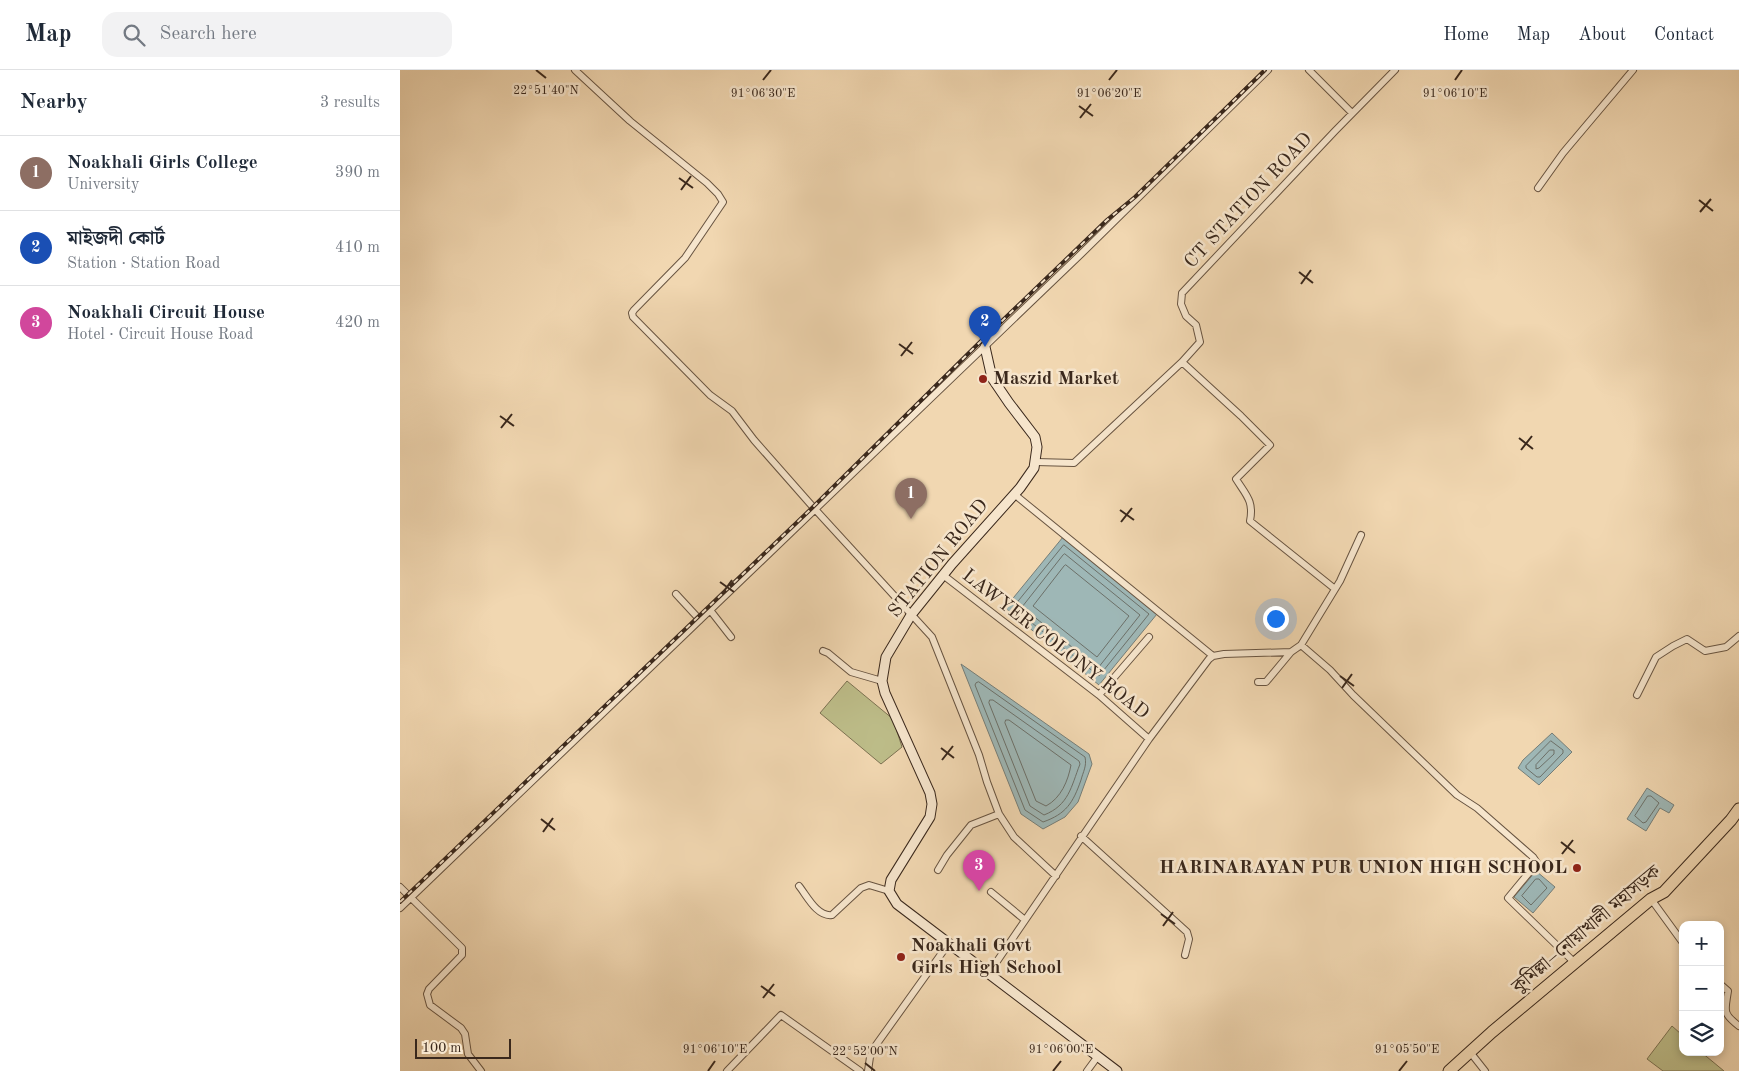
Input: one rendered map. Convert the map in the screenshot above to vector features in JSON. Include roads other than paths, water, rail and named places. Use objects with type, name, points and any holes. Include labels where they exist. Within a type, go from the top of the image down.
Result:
[{"type":"highway","name":"কুমিল্লা–নোয়াখালী মহাসড়ক","points":[[1449,1071],[1651,899],[1664,892],[1732,820],[1739,809]]},
{"type":"street","points":[[576,70],[630,121],[707,183],[723,202],[685,258],[634,310],[632,313],[633,318],[710,394],[732,411],[754,440],[932,637],[979,755],[987,782],[1000,814],[1014,837],[1056,876]]},
{"type":"street","points":[[400,908],[985,347],[1268,70]]},
{"type":"street","points":[[1309,70],[1352,113]]},
{"type":"street","name":"CT STATION ROAD","points":[[1182,362],[1200,342],[1196,325],[1186,316],[1181,304],[1182,293],[1395,70]]},
{"type":"street","points":[[1538,188],[1563,153],[1632,70]]},
{"type":"street","points":[[985,347],[992,378],[1035,437],[1037,447],[1036,462],[1074,463],[1182,362],[1270,445],[1236,479],[1251,502],[1250,521],[1335,589]]},
{"type":"street","name":"STATION ROAD","points":[[890,891],[891,880],[930,817],[932,804],[930,793],[885,693],[882,681],[886,657],[911,615],[942,575],[1014,494],[1034,468],[1036,462]]},
{"type":"street","points":[[1014,494],[1213,656]]},
{"type":"street","points":[[989,973],[1149,738],[1209,659],[1213,656],[1291,652],[1303,648],[1335,589],[1361,535]]},
{"type":"street","name":"LAWYER COLONY ROAD","points":[[942,575],[1099,695],[1149,738]]},
{"type":"street","points":[[676,594],[700,620]]},
{"type":"street","points":[[710,610],[731,637]]},
{"type":"street","points":[[1637,695],[1656,658],[1673,646],[1687,639],[1705,651],[1726,647],[1739,636]]},
{"type":"street","points":[[1099,695],[1148,637]]},
{"type":"street","points":[[1303,648],[1330,670],[1353,695],[1458,795],[1477,808],[1533,857],[1537,863],[1508,898],[1575,963]]},
{"type":"street","points":[[823,652],[828,653],[851,672],[882,681]]},
{"type":"street","points":[[1258,682],[1266,682],[1291,652]]},
{"type":"street","points":[[938,870],[970,825],[1000,814]]},
{"type":"street","points":[[1081,836],[1187,932],[1189,939],[1185,955]]},
{"type":"street","points":[[799,886],[819,911],[827,915],[832,915],[862,888],[869,885],[890,891],[897,904],[1117,1071]]},
{"type":"street","points":[[400,887],[462,948],[462,955],[429,989],[428,999],[430,1005],[461,1028],[465,1034],[468,1054],[481,1071]]},
{"type":"street","points":[[991,892],[1025,920]]},
{"type":"street","points":[[1651,899],[1679,938]]},
{"type":"street","points":[[868,1071],[870,1057],[876,1045],[949,943]]},
{"type":"street","points":[[1724,988],[1728,991],[1726,1009],[1728,1017],[1739,1026]]},
{"type":"street","points":[[727,1071],[781,1015],[860,1071]]},
{"type":"street","points":[[1470,1052],[1485,1071]]},
{"type":"street","points":[[1087,1071],[1098,1056]]},
{"type":"water","points":[[1063,537],[1157,614],[1099,685],[1005,608]]},
{"type":"water","points":[[961,664],[1089,754],[1092,764],[1078,802],[1065,817],[1043,829],[1021,814]]},
{"type":"water","points":[[1552,733],[1572,752],[1539,785],[1518,768],[1523,760]]},
{"type":"water","points":[[1647,788],[1674,805],[1669,813],[1660,808],[1646,831],[1627,819]]},
{"type":"water","points":[[1536,871],[1555,887],[1533,913],[1514,897]]},
{"type":"railway","points":[[400,902],[813,507],[978,344],[1107,220],[1135,197],[1265,70]]},
{"type":"place","name":"মাইজদী কোর্ট","points":[[985,347]]},
{"type":"place","name":"Maszid Market","points":[[983,379]]},
{"type":"place","name":"Noakhali Girls College","points":[[911,519]]},
{"type":"place","name":"HARINARAYAN PUR UNION HIGH SCHOOL","points":[[1577,868]]},
{"type":"place","name":"Noakhali Circuit House","points":[[979,891]]},
{"type":"place","name":"Noakhali Govt Girls High School","points":[[901,957]]}]
